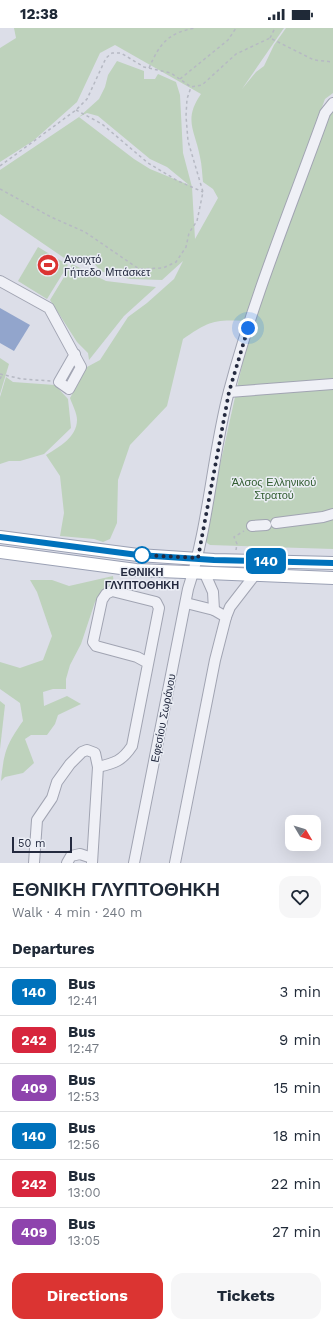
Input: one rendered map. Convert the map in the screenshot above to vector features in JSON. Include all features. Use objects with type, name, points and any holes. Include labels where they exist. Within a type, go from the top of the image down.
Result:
[{"type":"main road","points":[[0,537],[138,555],[333,563]]},
{"type":"main road","points":[[0,552],[136,570],[199,574],[333,578]]},
{"type":"street","name":"Εφεσίου Σωράνου","points":[[134,863],[186,603],[199,574],[198,558],[229,392],[244,341],[276,247],[325,113],[333,103]]},
{"type":"street","points":[[0,281],[50,308],[74,354],[59,382]]},
{"type":"street","points":[[229,392],[333,384]]},
{"type":"street","points":[[252,526],[323,517],[333,514]]},
{"type":"street","points":[[199,574],[213,592],[214,610]]},
{"type":"street","points":[[175,863],[215,660],[226,617],[230,607],[254,576]]},
{"type":"street","points":[[98,767],[115,762],[125,756],[132,746],[159,608],[156,602],[112,591],[106,594],[102,600],[93,642],[96,646],[137,657],[148,663]]},
{"type":"street","points":[[186,603],[214,610],[226,617]]},
{"type":"street","points":[[34,863],[38,820],[52,798],[57,782],[70,764],[82,752],[87,750],[95,753],[98,767],[92,860],[74,854],[70,856],[67,863]]},
{"type":"path","points":[[150,68],[156,52],[167,38],[177,33],[196,28]]},
{"type":"path","points":[[180,79],[228,40],[236,28]]},
{"type":"path","points":[[0,166],[76,110],[87,99],[106,58],[112,53],[121,53],[144,67],[171,73],[191,87],[202,85],[236,54],[270,38],[275,28]]},
{"type":"path","points":[[270,38],[314,60],[333,62]]},
{"type":"path","points":[[0,188],[51,217],[85,232],[139,269],[163,268],[176,262],[186,247],[189,234],[197,221],[202,192],[188,141],[186,116],[187,99],[191,87]]},
{"type":"path","points":[[76,110],[102,124],[148,163],[178,181],[202,192]]},
{"type":"path","points":[[0,379],[1,375],[22,379],[59,382]]},
{"type":"path","points":[[234,554],[237,544],[234,537],[252,526]]},
{"type":"green space","points":[[14,28],[284,28],[242,89],[256,72],[264,66],[274,45],[286,28],[333,28],[333,93],[325,99],[244,321],[218,321],[211,323],[205,325],[183,339],[167,406],[130,445],[118,480],[117,523],[110,539],[103,542],[94,539],[60,536],[64,513],[60,476],[46,455],[66,441],[74,432],[77,417],[70,398],[87,367],[100,360],[128,317],[147,303],[174,279],[183,261],[162,280],[130,279],[100,271],[89,256],[70,262],[0,214],[0,170],[79,117],[99,99],[105,87],[108,75],[117,61],[144,71],[144,79],[155,79],[158,74],[176,82],[180,95],[183,153],[192,187],[195,239],[218,198],[213,189],[203,182],[201,160],[193,132],[191,118],[201,94],[115,45],[100,53],[77,102],[33,141],[0,162],[0,48],[16,38]],"holes":[[[87,113],[98,116],[150,159],[167,167],[189,185],[150,169],[134,159],[79,117]]]},
{"type":"green space","name":"Άλσος Ελληνικού Στρατού","points":[[333,107],[333,549],[210,545],[205,540],[209,515],[248,338],[317,143]]},
{"type":"green space","points":[[38,247],[68,265],[47,299],[18,281]]},
{"type":"green space","points":[[72,264],[106,281],[156,287],[124,316],[89,360],[88,353],[77,342],[50,300]]},
{"type":"green space","points":[[0,358],[9,364],[0,394]]},
{"type":"green space","points":[[6,377],[13,382],[55,385],[68,399],[71,428],[44,454],[20,461],[9,461],[0,464],[0,397]]},
{"type":"green space","points":[[113,576],[114,585],[95,602],[81,644],[70,665],[66,679],[66,689],[53,689],[43,692],[44,706],[67,696],[81,704],[58,715],[55,724],[47,735],[31,735],[25,739],[34,763],[23,773],[5,777],[1,781],[3,763],[9,743],[23,721],[20,703],[0,689],[0,662],[20,668],[43,660],[52,636],[37,592],[30,580],[52,580],[69,586]]},
{"type":"green space","points":[[0,701],[5,705],[0,749]]},
{"type":"water","points":[[0,308],[30,325],[14,351],[0,343]]},
{"type":"bus line","name":"140","points":[[0,537],[138,555],[214,560],[333,563]]},
{"type":"place","name":"Ανοιχτό Γήπεδο Μπάσκετ","points":[[48,265]]},
{"type":"place","name":"ΕΘΝΙΚΗ ΓΛΥΠΤΟΘΗΚΗ","points":[[142,555]]},
{"type":"route","points":[[142,555],[198,558],[229,392],[248,328]]}]
